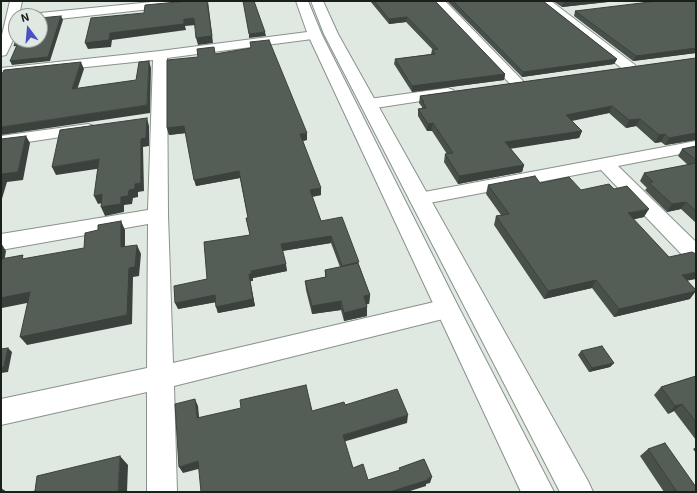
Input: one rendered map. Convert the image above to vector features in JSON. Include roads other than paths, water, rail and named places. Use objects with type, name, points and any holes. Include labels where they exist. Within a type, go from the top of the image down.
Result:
[{"type":"street","points":[[48,16],[197,1]]},
{"type":"street","points":[[302,1],[315,35],[447,309],[538,492]]},
{"type":"street","points":[[318,1],[331,34],[577,492]]},
{"type":"street","points":[[438,1],[518,84]]},
{"type":"street","points":[[544,1],[630,68]]},
{"type":"street","points":[[559,13],[574,11]]},
{"type":"street","points":[[1,72],[160,55],[315,35]]},
{"type":"street","points":[[1,52],[8,38]]},
{"type":"street","points":[[160,55],[152,120],[158,215],[162,492]]},
{"type":"street","points":[[607,71],[645,66]]},
{"type":"street","points":[[502,86],[533,81]]},
{"type":"street","points":[[369,104],[463,91]]},
{"type":"street","points":[[1,141],[107,126]]},
{"type":"street","points":[[419,199],[696,146]]},
{"type":"street","points":[[605,164],[696,256]]},
{"type":"street","points":[[1,242],[158,215]]},
{"type":"street","points":[[1,412],[161,377],[447,309]]}]
